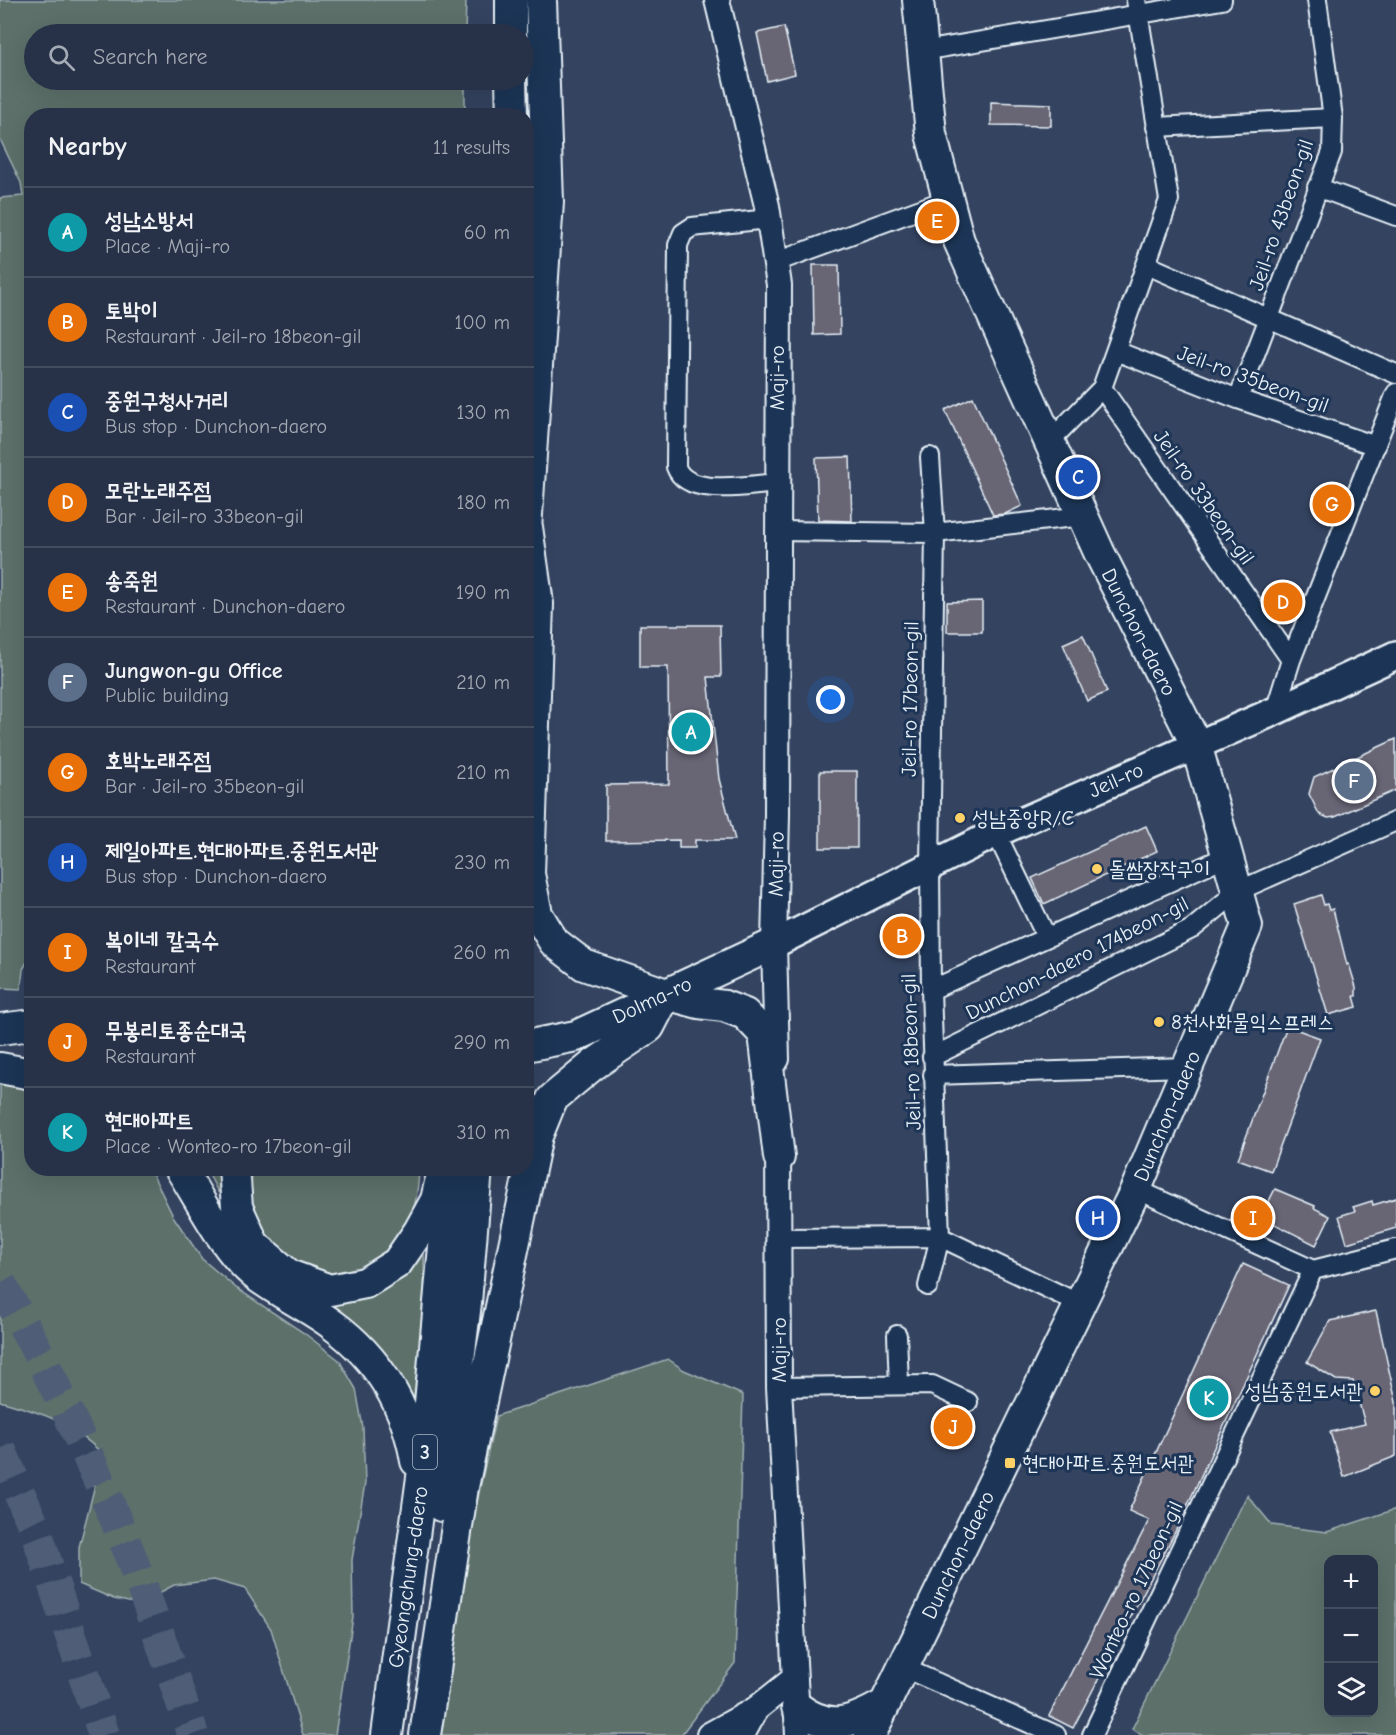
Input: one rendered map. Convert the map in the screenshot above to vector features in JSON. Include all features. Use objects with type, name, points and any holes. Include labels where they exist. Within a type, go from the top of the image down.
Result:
[{"type":"main road","points":[[511,0],[511,24]]},
{"type":"main road","points":[[534,419],[548,201],[541,0]]},
{"type":"main road","name":"Dunchon-daero","points":[[870,1735],[1136,1189],[1247,926],[1229,855],[1196,744],[1048,443],[959,241],[931,134],[918,0]]},
{"type":"main road","points":[[512,90],[512,108]]},
{"type":"main road","points":[[534,576],[538,604],[534,724]]},
{"type":"main road","name":"Jeil-ro","points":[[774,944],[996,833],[1275,711],[1396,655]]},
{"type":"main road","points":[[534,899],[537,914],[554,942],[584,965],[666,994],[699,1003],[724,1006],[745,1014],[764,1034],[778,1157]]},
{"type":"main road","name":"Dolma-ro","points":[[534,1044],[576,1036],[774,944]]},
{"type":"main road","points":[[534,1150],[537,1136],[552,1099],[593,1065],[649,1028],[666,994]]},
{"type":"main road","points":[[0,1029],[24,1026]]},
{"type":"main road","points":[[0,1051],[24,1052]]},
{"type":"main road","points":[[0,1068],[24,1072]]},
{"type":"main road","points":[[185,1176],[225,1240],[252,1272],[333,1325],[370,1356],[408,1424],[416,1460],[416,1520]]},
{"type":"main road","points":[[235,1176],[237,1207],[254,1245],[289,1275],[330,1290],[365,1283],[397,1263],[420,1231],[436,1200],[442,1176]]},
{"type":"main road","name":"Gyeongchung-daero","points":[[387,1735],[426,1448],[450,1176]]},
{"type":"main road","name":"Gyeongchung-daero","points":[[412,1735],[463,1327],[476,1176]]},
{"type":"main road","points":[[425,1735],[463,1487],[529,1176]]},
{"type":"main road","points":[[797,1707],[814,1720],[837,1722],[863,1716],[885,1704]]},
{"type":"street","name":"Maji-ro","points":[[717,0],[769,219],[779,285],[777,815],[774,944],[780,1238],[779,1387],[797,1707]]},
{"type":"street","points":[[923,51],[1137,7],[1222,0]]},
{"type":"street","name":"Jeil-ro 43beon-gil","points":[[1269,316],[1332,152],[1333,118],[1317,0]]},
{"type":"street","points":[[1048,443],[1102,388],[1169,200],[1137,7]]},
{"type":"street","points":[[1156,127],[1333,118]]},
{"type":"street","points":[[1317,187],[1396,216]]},
{"type":"street","points":[[776,262],[948,198]]},
{"type":"street","points":[[769,219],[692,227],[683,233],[678,245],[676,467],[680,476],[685,480],[705,487],[777,483]]},
{"type":"street","name":"Jeil-ro 43beon-gil","points":[[1147,264],[1396,374]]},
{"type":"street","points":[[1238,399],[1269,316]]},
{"type":"street","name":"Jeil-ro 35beon-gil","points":[[1116,351],[1238,399],[1376,446]]},
{"type":"street","name":"Jeil-ro 33beon-gil","points":[[1102,388],[1291,660]]},
{"type":"street","points":[[1275,711],[1291,660],[1396,393]]},
{"type":"street","name":"Jeil-ro 17beon-gil","points":[[930,457],[936,533],[930,865]]},
{"type":"street","points":[[777,531],[936,533],[1083,516]]},
{"type":"street","name":"Dunchon-daero 174beon-gil","points":[[932,1066],[1192,929],[1238,891],[1396,821]]},
{"type":"street","points":[[996,833],[1046,936]]},
{"type":"street","points":[[931,990],[1229,855]]},
{"type":"street","name":"Jeil-ro 18beon-gil","points":[[928,1286],[940,1237],[932,1066],[930,865]]},
{"type":"street","points":[[932,1066],[1187,1067]]},
{"type":"street","points":[[1136,1189],[1313,1270],[1396,1249]]},
{"type":"street","points":[[780,1238],[940,1237],[1080,1304]]},
{"type":"street","name":"Wonteo-ro 17beon-gil","points":[[1092,1735],[1313,1270]]},
{"type":"street","points":[[897,1335],[899,1385]]},
{"type":"street","points":[[779,1387],[932,1385],[968,1402]]},
{"type":"street","points":[[904,1668],[1056,1735]]},
{"type":"street","points":[[709,1735],[756,1709],[797,1707]]},
{"type":"street","points":[[742,1735],[756,1709]]},
{"type":"green space","points":[[0,0],[466,0],[465,24],[24,24],[24,90],[465,90],[465,108],[24,108],[24,967],[21,989],[0,988],[0,198],[23,196],[21,183],[0,139]]},
{"type":"green space","points":[[0,1080],[24,1082],[24,1176],[153,1176],[173,1216],[202,1259],[236,1288],[304,1333],[339,1360],[356,1389],[363,1428],[365,1483],[352,1560],[353,1617],[335,1735],[303,1735],[271,1629],[245,1589],[214,1580],[174,1585],[138,1604],[114,1599],[79,1584],[79,1547],[103,1454],[79,1434],[56,1420],[0,1401]]},
{"type":"green space","points":[[210,1176],[220,1176],[218,1192]]},
{"type":"green space","points":[[252,1176],[418,1176],[412,1214],[398,1245],[383,1261],[372,1267],[346,1274],[306,1272],[289,1262],[270,1242],[260,1226],[253,1210]]},
{"type":"green space","points":[[424,1245],[425,1344],[418,1429],[298,1293]]},
{"type":"green space","points":[[668,1359],[684,1370],[743,1395],[735,1663],[681,1735],[433,1735],[463,1565],[496,1416]]},
{"type":"green space","points":[[1247,1495],[1272,1525],[1327,1532],[1396,1509],[1396,1735],[1143,1735],[1132,1729]]},
{"type":"building","points":[[784,27],[795,74],[767,81],[757,33]]},
{"type":"building","points":[[991,102],[1051,104],[1051,126],[991,125]]},
{"type":"building","points":[[813,265],[839,265],[840,334],[814,335]]},
{"type":"building","points":[[973,397],[1022,506],[1005,514],[993,515],[945,410]]},
{"type":"building","points":[[850,457],[852,521],[818,520],[816,458]]},
{"type":"building","points":[[982,601],[982,632],[947,632],[947,602]]},
{"type":"building","points":[[640,625],[720,625],[721,677],[708,677],[719,779],[735,840],[695,840],[695,848],[679,848],[679,840],[606,841],[606,785],[669,784],[668,667],[640,667]]},
{"type":"building","points":[[1083,635],[1107,692],[1087,701],[1063,644]]},
{"type":"building","points":[[1396,739],[1396,790],[1335,817],[1328,818],[1319,814],[1309,794],[1314,777]]},
{"type":"building","points":[[820,771],[857,771],[857,848],[820,848]]},
{"type":"building","points":[[1146,826],[1157,851],[1044,904],[1032,878]]},
{"type":"building","points":[[1321,895],[1324,905],[1327,904],[1329,910],[1333,909],[1347,965],[1349,964],[1356,987],[1356,996],[1354,996],[1357,1007],[1328,1015],[1294,904]]},
{"type":"building","points":[[1287,1026],[1320,1038],[1271,1171],[1238,1159]]},
{"type":"building","points":[[1275,1189],[1315,1206],[1314,1208],[1330,1216],[1316,1245],[1261,1217]]},
{"type":"building","points":[[1396,1198],[1396,1228],[1347,1243],[1339,1216],[1355,1211],[1353,1207],[1372,1201],[1373,1205]]},
{"type":"building","points":[[1243,1264],[1289,1285],[1175,1532],[1073,1728],[1049,1716],[1149,1520],[1129,1511]]},
{"type":"building","name":"성남중원도서관","points":[[1376,1311],[1396,1402],[1396,1456],[1344,1477],[1330,1432],[1365,1424],[1353,1381],[1336,1380],[1307,1362],[1330,1321]]},
{"type":"tunnel","points":[[0,1283],[50,1376],[109,1504],[142,1586],[193,1735]]},
{"type":"tunnel","points":[[0,1449],[36,1531],[104,1735]]},
{"type":"place","name":"송죽원","points":[[937,221]]},
{"type":"place","name":"중원구청사거리","points":[[1078,477]]},
{"type":"place","name":"호박노래주점","points":[[1332,504]]},
{"type":"place","name":"모란노래주점","points":[[1283,602]]},
{"type":"place","name":"성남소방서","points":[[691,732]]},
{"type":"place","name":"Jungwon-gu Office","points":[[1354,781]]},
{"type":"place","name":"성남중앙R/C","points":[[960,818]]},
{"type":"place","name":"돌쌈장작구이","points":[[1097,869]]},
{"type":"place","name":"토박이","points":[[902,936]]},
{"type":"place","name":"8천사화물익스프레스","points":[[1159,1022]]},
{"type":"place","name":"제일아파트.현대아파트.중원도서관","points":[[1098,1218]]},
{"type":"place","name":"복이네 칼국수","points":[[1253,1218]]},
{"type":"place","name":"성남중원도서관","points":[[1375,1391]]},
{"type":"place","name":"현대아파트","points":[[1209,1398]]},
{"type":"place","name":"무봉리토종순대국","points":[[953,1427]]},
{"type":"place","name":"현대아파트.중원도서관","points":[[1010,1463]]}]
